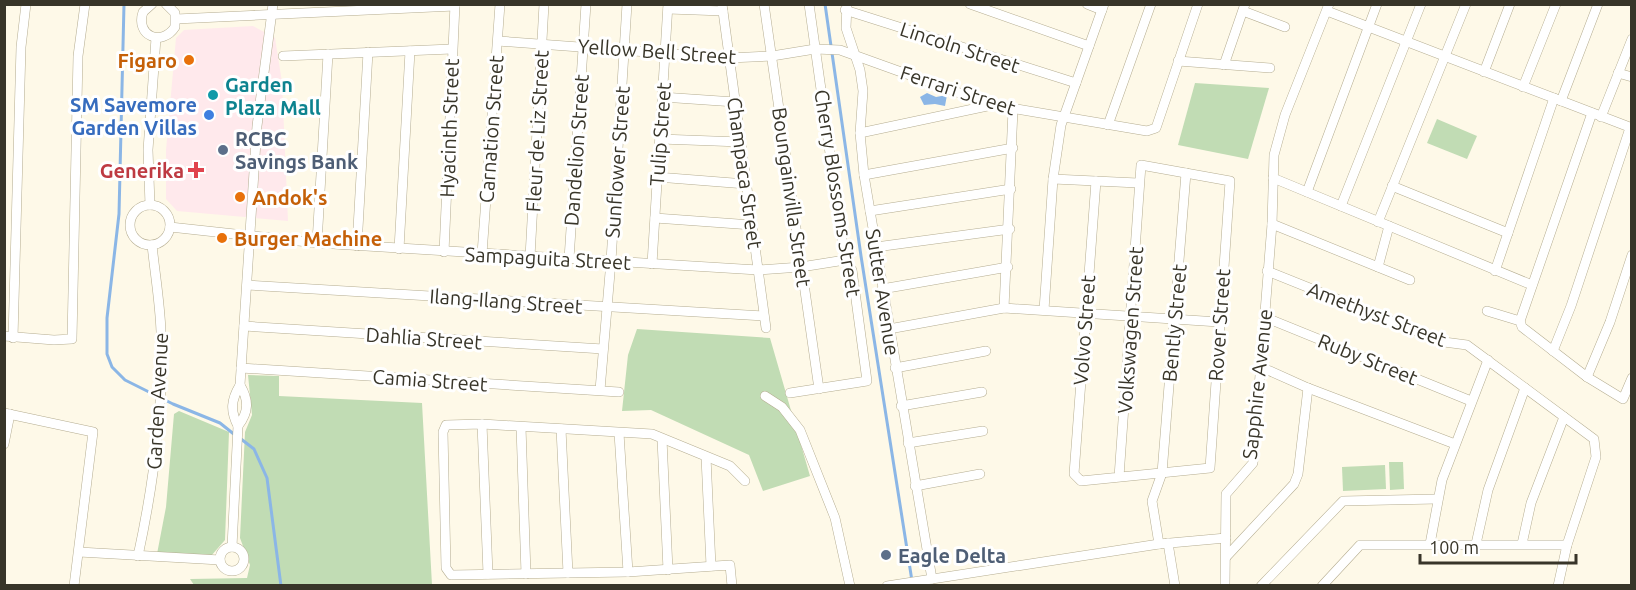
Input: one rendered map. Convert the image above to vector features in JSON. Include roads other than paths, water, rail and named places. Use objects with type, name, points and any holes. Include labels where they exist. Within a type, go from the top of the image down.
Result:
[{"type":"street","points":[[26,4],[20,69],[9,337],[72,339],[78,56],[85,4]]},
{"type":"street","points":[[152,4],[143,12],[141,25],[144,31],[156,38],[171,34],[176,19],[171,8],[166,4]]},
{"type":"street","name":"Carnation Street","points":[[482,254],[500,4]]},
{"type":"street","name":"Fleur de Liz Street","points":[[530,256],[544,4]]},
{"type":"street","name":"Dandelion Street","points":[[569,259],[586,4]]},
{"type":"street","name":"Sunflower Street","points":[[600,390],[611,261],[627,4]]},
{"type":"street","name":"Boungainvilla Street","points":[[764,4],[819,389]]},
{"type":"street","name":"Cherry Blossoms Street","points":[[809,4],[819,49],[845,260],[852,270],[867,381],[819,389]]},
{"type":"street","points":[[970,4],[1089,46]]},
{"type":"street","points":[[1044,310],[1053,179],[1064,117],[1103,7],[1087,4]]},
{"type":"street","points":[[1108,125],[1151,4]]},
{"type":"street","points":[[1198,4],[1178,61],[1270,68]]},
{"type":"street","points":[[1307,192],[1377,4]]},
{"type":"street","points":[[1341,206],[1421,4]]},
{"type":"street","points":[[1378,222],[1466,4]]},
{"type":"street","points":[[1484,72],[1510,4]]},
{"type":"street","points":[[1523,87],[1556,4]]},
{"type":"street","points":[[1495,271],[1557,100],[1598,4]]},
{"type":"street","points":[[176,19],[272,10],[455,5]]},
{"type":"street","name":"Hyacinth Street","points":[[444,252],[455,5]]},
{"type":"street","points":[[668,7],[722,8]]},
{"type":"street","name":"Tulip Street","points":[[652,264],[668,7]]},
{"type":"street","name":"Sutter Avenue","points":[[846,7],[846,28],[855,54],[863,90],[860,133],[864,175],[915,486],[928,580]]},
{"type":"street","name":"Lincoln Street","points":[[846,7],[1076,83]]},
{"type":"street","name":"Champaca Street","points":[[722,8],[766,328]]},
{"type":"street","points":[[1224,65],[1244,8],[1285,27]]},
{"type":"street","points":[[1328,8],[1368,28],[1631,128],[1571,306],[1553,351]]},
{"type":"street","name":"Sapphire Avenue","points":[[1225,585],[1226,494],[1253,463],[1272,224],[1274,155],[1285,115],[1328,8]]},
{"type":"street","points":[[232,547],[238,428],[232,414],[233,396],[240,385],[257,126],[272,10]]},
{"type":"street","points":[[150,205],[148,150],[156,38]]},
{"type":"street","points":[[1632,39],[1597,115],[1520,321],[1522,327],[1587,377],[1623,399],[1632,378]]},
{"type":"street","name":"Yellow Bell Street","points":[[498,41],[729,58],[772,56],[819,49],[840,50]]},
{"type":"street","points":[[283,56],[452,49]]},
{"type":"street","name":"Ferrari Street","points":[[840,50],[993,105],[1147,131],[1156,129],[1178,61]]},
{"type":"street","points":[[399,249],[410,51]]},
{"type":"street","points":[[357,246],[368,52]]},
{"type":"street","points":[[317,243],[328,54]]},
{"type":"street","points":[[1618,72],[1632,77]]},
{"type":"street","points":[[662,97],[735,102]]},
{"type":"street","points":[[860,133],[993,105]]},
{"type":"street","points":[[1004,308],[1010,230],[1013,110]]},
{"type":"street","points":[[660,139],[741,142]]},
{"type":"street","points":[[864,175],[1013,148]]},
{"type":"street","points":[[1053,179],[1138,183],[1141,165],[1186,173]]},
{"type":"street","name":"Rover Street","points":[[1162,473],[1210,468],[1230,181],[1186,173]]},
{"type":"street","name":"Bently Street","points":[[1174,585],[1152,501],[1162,473],[1186,173]]},
{"type":"street","points":[[657,177],[746,184]]},
{"type":"street","points":[[1273,178],[1532,285]]},
{"type":"street","name":"Volvo Street","points":[[1096,181],[1074,474],[1076,479],[1082,481],[1119,477]]},
{"type":"street","name":"Volkswagen Street","points":[[1119,477],[1132,316],[1138,183]]},
{"type":"street","points":[[1392,186],[1508,233]]},
{"type":"street","points":[[870,211],[1011,189]]},
{"type":"street","points":[[150,205],[165,212],[170,227],[164,239],[152,245],[137,240],[130,226],[135,211],[150,205]]},
{"type":"street","points":[[655,218],[752,225]]},
{"type":"street","points":[[1272,224],[1410,280]]},
{"type":"street","points":[[1378,267],[1389,226]]},
{"type":"street","name":"Sampaguita Street","points":[[170,227],[250,237],[357,246],[758,270],[801,267],[845,260]]},
{"type":"street","points":[[876,247],[1010,230]]},
{"type":"street","name":"Garden Avenue","points":[[138,556],[150,505],[160,405],[161,331],[152,245]]},
{"type":"street","points":[[1587,377],[1610,322],[1632,255]]},
{"type":"street","points":[[882,289],[1008,267]]},
{"type":"street","name":"Amethyst Street","points":[[1267,271],[1444,342],[1467,345],[1594,439],[1597,447],[1596,457],[1567,545],[1558,585]]},
{"type":"street","name":"Ilang-Ilang Street","points":[[247,285],[764,316]]},
{"type":"street","points":[[889,329],[1004,308],[1219,321]]},
{"type":"street","points":[[1487,311],[1520,321]]},
{"type":"street","name":"Ruby Street","points":[[1264,317],[1472,401]]},
{"type":"street","name":"Dahlia Street","points":[[244,326],[603,349]]},
{"type":"street","points":[[895,368],[986,351]]},
{"type":"street","points":[[1430,544],[1437,499],[1455,444],[1488,360]]},
{"type":"street","points":[[1261,367],[1308,388],[1455,444]]},
{"type":"street","name":"Camia Street","points":[[241,368],[619,392]]},
{"type":"street","points":[[238,428],[246,415],[247,397],[240,385]]},
{"type":"street","points":[[1226,557],[1294,484],[1298,474],[1308,388]]},
{"type":"street","points":[[1476,543],[1488,490],[1525,388]]},
{"type":"street","points":[[790,393],[819,389]]},
{"type":"street","points":[[901,406],[982,392]]},
{"type":"street","points":[[765,396],[782,407],[800,430],[835,518],[850,585]]},
{"type":"street","points":[[4,444],[7,413],[93,432],[74,585]]},
{"type":"street","points":[[1522,544],[1531,503],[1564,417]]},
{"type":"street","points":[[482,424],[488,574]]},
{"type":"street","points":[[732,585],[730,565],[628,572],[451,575],[446,568],[443,432],[446,425],[482,424],[652,434],[730,466],[745,481]]},
{"type":"street","points":[[521,427],[526,573]]},
{"type":"street","points":[[561,429],[568,573]]},
{"type":"street","points":[[908,443],[983,430]]},
{"type":"street","points":[[619,433],[628,572]]},
{"type":"street","points":[[663,439],[668,570]]},
{"type":"street","points":[[706,457],[711,567]]},
{"type":"street","points":[[1119,477],[1162,473]]},
{"type":"street","points":[[915,486],[980,474]]},
{"type":"street","points":[[1261,585],[1342,501],[1437,499]]},
{"type":"street","points":[[887,585],[1163,543],[1226,538]]},
{"type":"street","points":[[1322,585],[1360,545],[1476,543],[1567,545]]},
{"type":"street","points":[[220,560],[224,551],[232,547]]},
{"type":"street","points":[[79,552],[220,560],[229,571],[242,566],[241,552],[232,547]]},
{"type":"water","points":[[927,93],[936,97],[947,95],[945,106],[924,105],[920,97]]},
{"type":"waterway","points":[[124,4],[119,214],[107,318],[107,354],[112,367],[125,380],[173,404],[220,423],[235,435]]},
{"type":"waterway","points":[[825,4],[861,256],[912,581]]},
{"type":"waterway","points":[[241,439],[254,449],[267,478],[281,586]]},
{"type":"place","name":"Figaro","points":[[189,60]]},
{"type":"place","name":"Garden Plaza Mall","points":[[213,95]]},
{"type":"place","name":"SM Savemore Garden Villas","points":[[209,115]]},
{"type":"place","name":"RCBC Savings Bank","points":[[223,150]]},
{"type":"place","name":"Generika","points":[[196,170]]},
{"type":"place","name":"Andok's","points":[[240,197]]},
{"type":"place","name":"Burger Machine","points":[[222,238]]},
{"type":"place","name":"Eagle Delta","points":[[886,555]]}]
